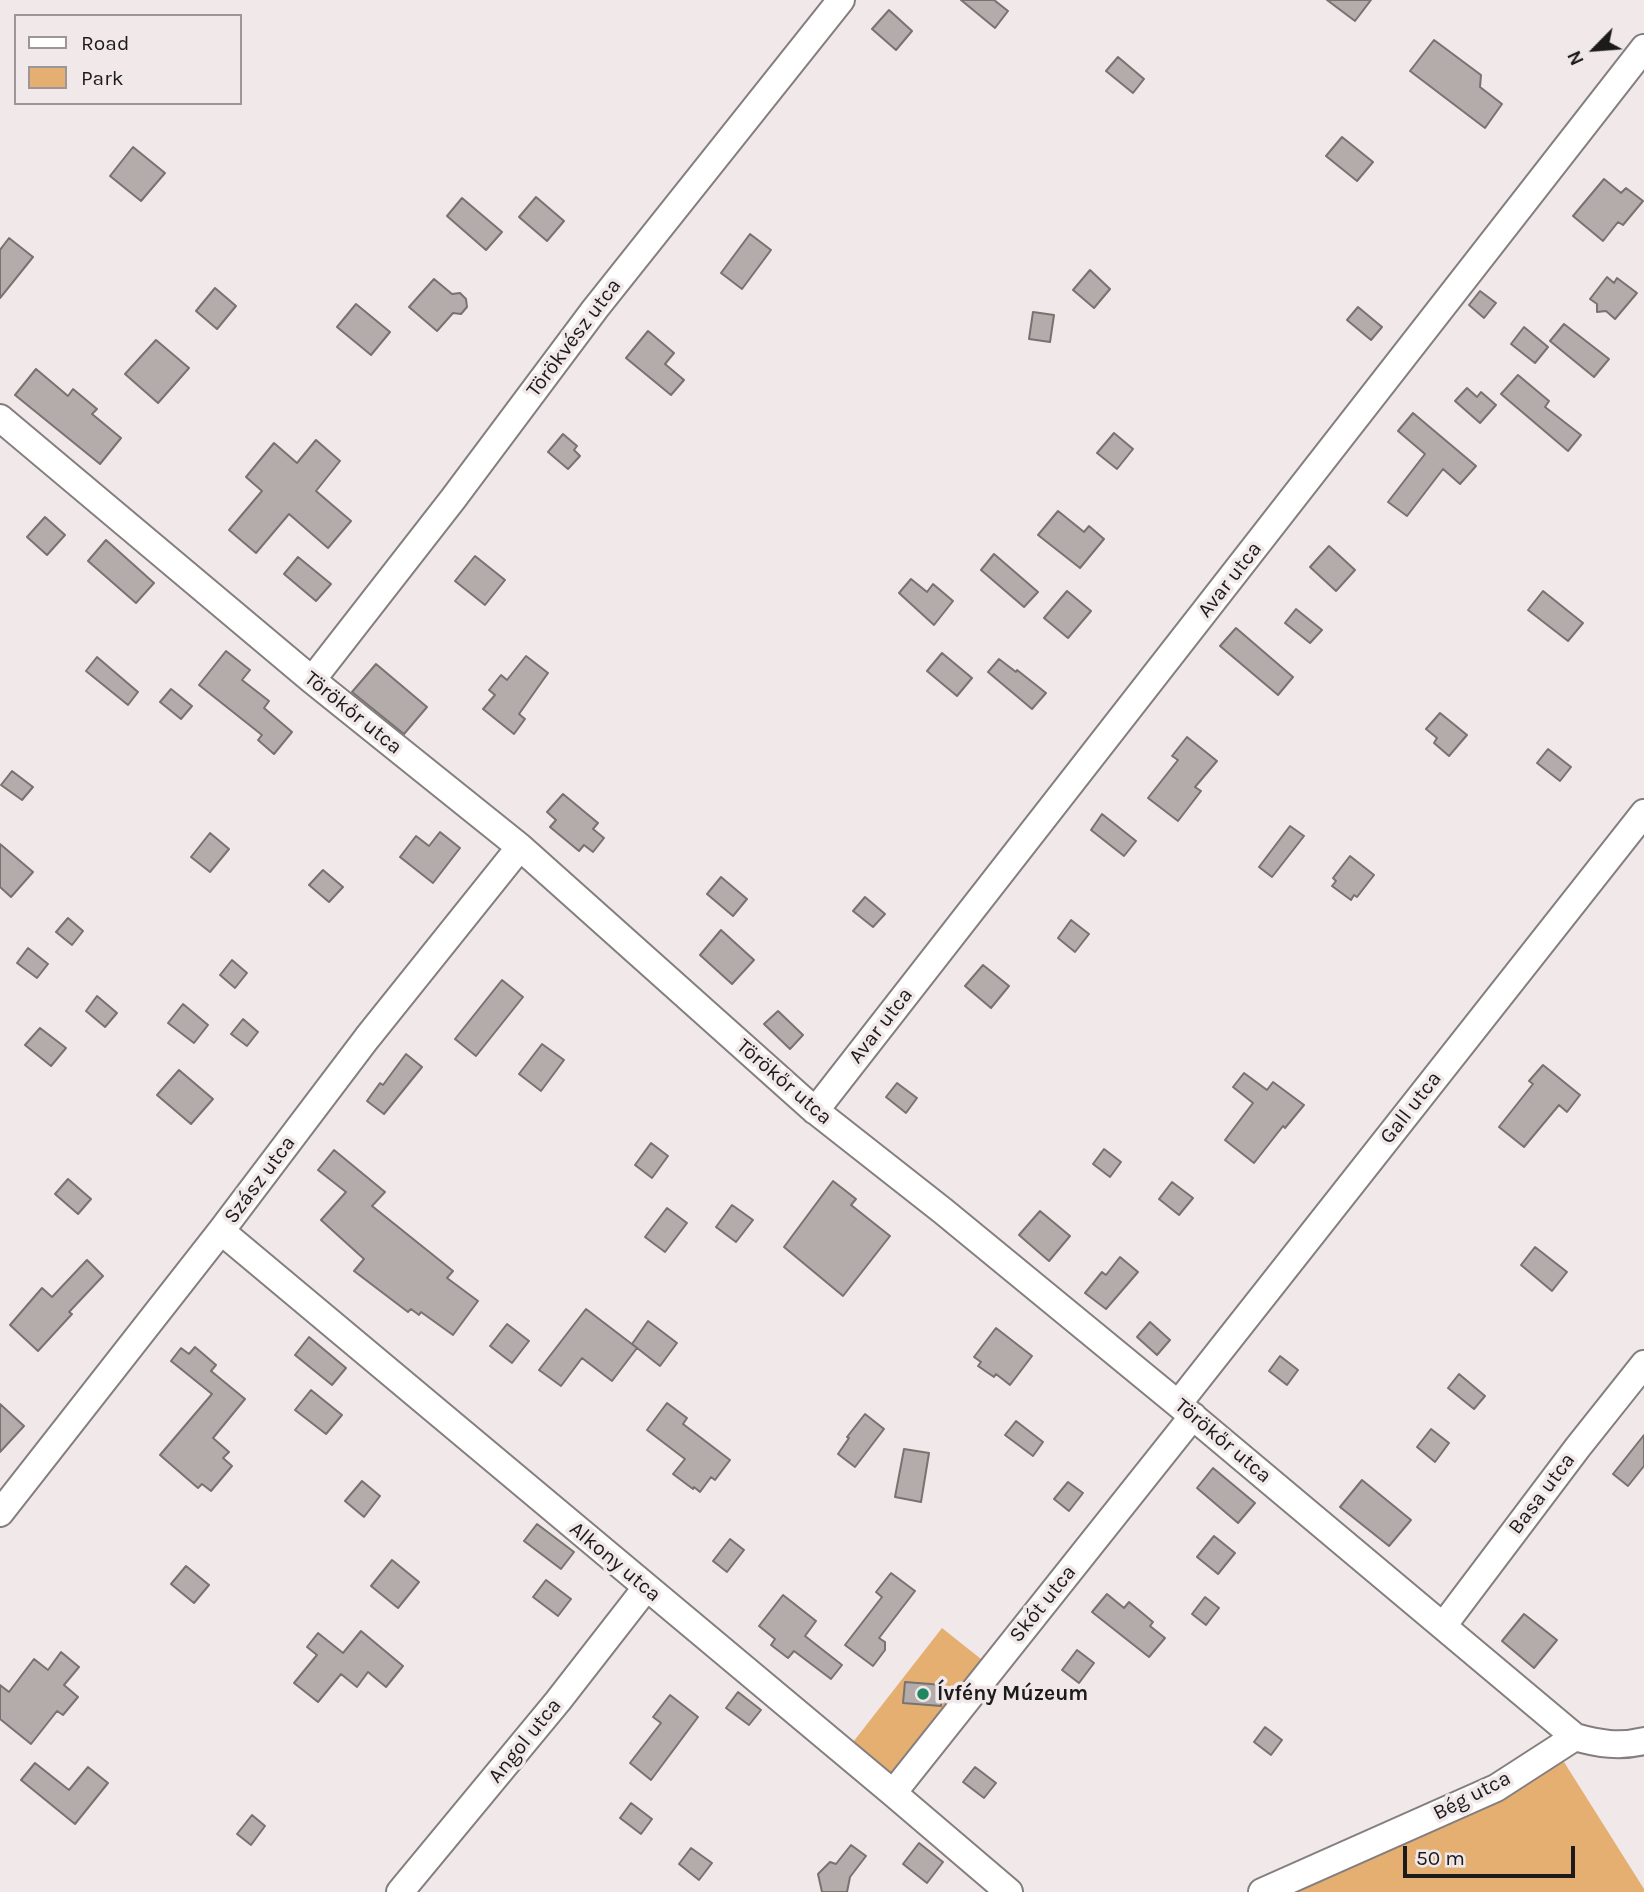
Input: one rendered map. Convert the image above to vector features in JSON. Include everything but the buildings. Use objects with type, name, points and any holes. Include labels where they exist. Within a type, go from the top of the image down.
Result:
[{"type":"street","name":"Törökvész utca","points":[[312,680],[453,499],[595,309],[841,0]]},
{"type":"street","name":"Avar utca","points":[[815,1111],[1644,48]]},
{"type":"street","name":"Törökőr utca","points":[[0,418],[312,680],[520,847],[815,1111],[954,1220],[1186,1410],[1576,1737]]},
{"type":"street","name":"Gall utca","points":[[1186,1410],[1644,813]]},
{"type":"street","name":"Szász utca","points":[[0,1513],[221,1231],[367,1038],[520,847]]},
{"type":"street","name":"Alkony utca","points":[[221,1231],[1009,1892]]},
{"type":"street","name":"Basa utca","points":[[1443,1626],[1644,1364]]},
{"type":"street","name":"Skót utca","points":[[893,1793],[1186,1410]]},
{"type":"street","name":"Angol utca","points":[[400,1892],[646,1588]]},
{"type":"street","points":[[1576,1737],[1603,1745],[1644,1741]]},
{"type":"street","name":"Bég utca","points":[[1262,1892],[1496,1788],[1576,1737]]},
{"type":"green space","points":[[942,1628],[986,1663],[897,1775],[887,1777],[850,1746]]},
{"type":"green space","points":[[1564,1762],[1644,1892],[1262,1892],[1496,1788]]},
{"type":"place","name":"Ívfény Múzeum","points":[[923,1694]]}]
